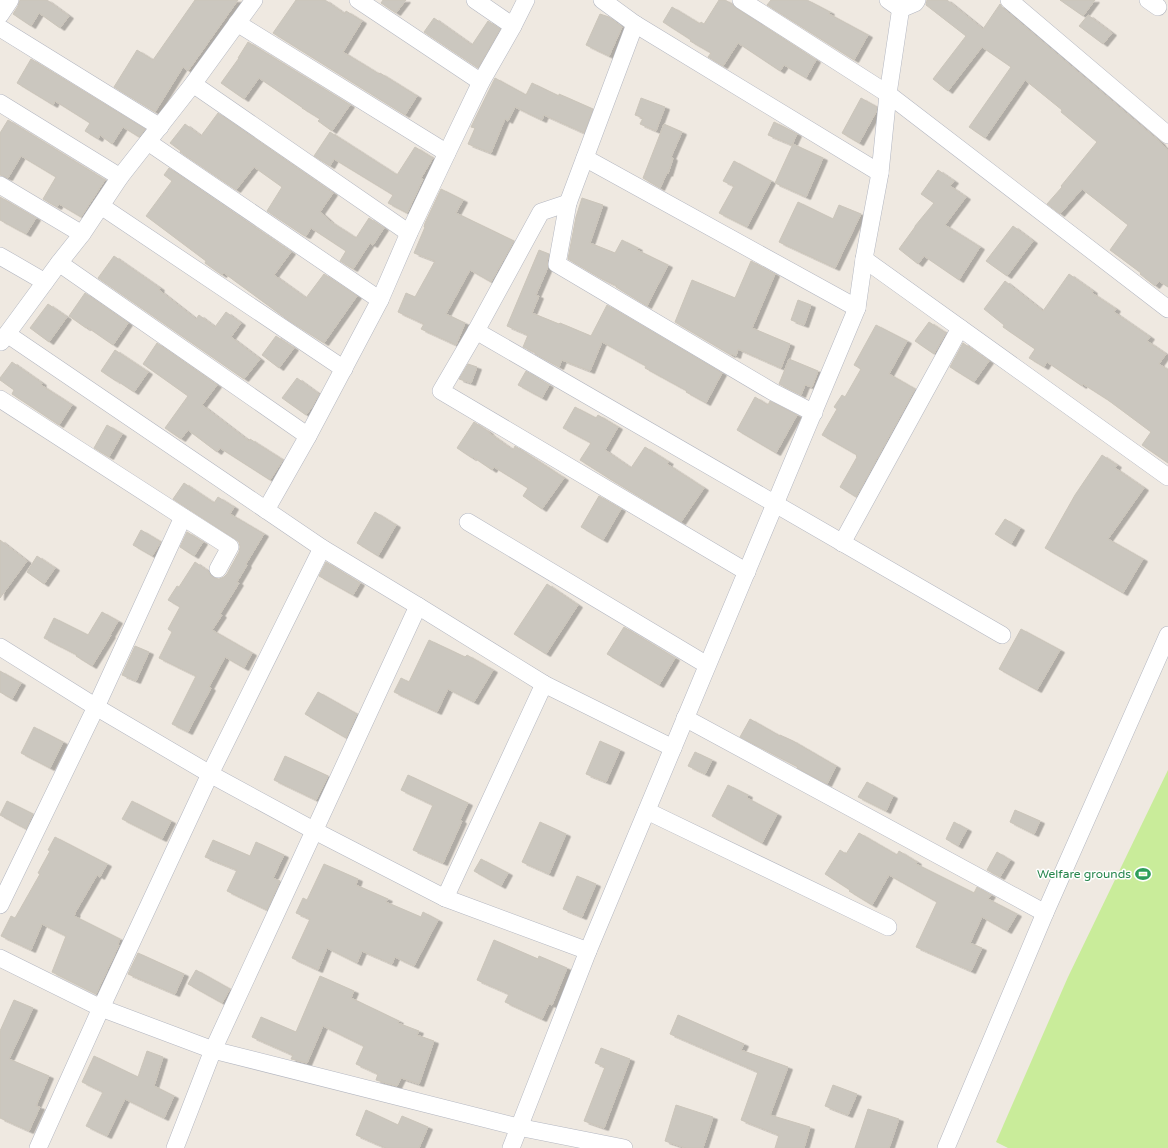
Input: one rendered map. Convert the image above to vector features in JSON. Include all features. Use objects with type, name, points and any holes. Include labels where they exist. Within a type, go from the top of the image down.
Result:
[{"type":"street","points":[[0,15],[10,0]]},
{"type":"street","points":[[254,0],[193,84],[120,177],[82,234],[3,339],[322,548],[544,684],[673,748]]},
{"type":"street","points":[[358,0],[482,82]]},
{"type":"street","points":[[475,0],[513,26]]},
{"type":"street","points":[[266,510],[308,436],[380,300],[446,153],[526,0]]},
{"type":"street","points":[[602,0],[634,24],[880,173]]},
{"type":"street","points":[[741,0],[888,94],[1168,309]]},
{"type":"street","points":[[511,1148],[588,951],[858,308],[864,259],[880,173],[897,3],[914,3],[917,0]]},
{"type":"street","points":[[1008,0],[1168,135]]},
{"type":"street","points":[[237,23],[446,153]]},
{"type":"street","points":[[634,24],[568,203],[557,264],[773,392],[814,413]]},
{"type":"street","points":[[0,28],[160,127]]},
{"type":"street","points":[[193,84],[409,233]]},
{"type":"street","points":[[0,103],[120,177]]},
{"type":"street","points":[[148,142],[380,300]]},
{"type":"street","points":[[584,158],[858,308]]},
{"type":"street","points":[[0,185],[82,234]]},
{"type":"street","points":[[568,203],[541,212],[476,331],[441,391],[747,572]]},
{"type":"street","points":[[101,206],[344,369]]},
{"type":"street","points":[[0,256],[45,282]]},
{"type":"street","points":[[864,259],[1168,478]]},
{"type":"street","points":[[59,263],[308,436]]},
{"type":"street","points":[[842,543],[960,328]]},
{"type":"street","points":[[476,331],[1002,635]]},
{"type":"street","points":[[0,399],[230,547],[218,568]]},
{"type":"street","points":[[0,905],[96,707],[183,518]]},
{"type":"street","points":[[468,522],[707,665]]},
{"type":"street","points":[[38,1148],[101,1008],[210,774],[322,548]]},
{"type":"street","points":[[175,1148],[213,1050],[418,606]]},
{"type":"street","points":[[946,1148],[1045,913],[1168,635]]},
{"type":"street","points":[[0,647],[96,707],[210,774],[315,831],[445,898],[588,951]]},
{"type":"street","points":[[445,898],[544,684]]},
{"type":"street","points":[[685,718],[1045,913]]},
{"type":"street","points":[[646,811],[888,928]]},
{"type":"street","points":[[0,958],[101,1008],[213,1050],[518,1127],[624,1148]]},
{"type":"green space","name":"Welfare grounds","points":[[1168,770],[1168,1148],[1008,1148],[996,1142],[1068,977]]},
{"type":"building","points":[[20,0],[47,0],[69,16],[60,28],[39,13],[31,26],[13,14]]},
{"type":"building","points":[[195,0],[238,0],[188,71],[183,67],[155,112],[114,87],[137,50],[153,60]]},
{"type":"building","points":[[296,0],[325,0],[345,14],[346,11],[362,21],[343,52],[417,96],[405,115],[273,33]]},
{"type":"building","points":[[383,0],[406,0],[396,13],[381,3]]},
{"type":"building","points":[[719,0],[725,0],[732,4],[816,60],[806,78],[784,65],[780,71],[738,43],[723,66],[708,57],[711,53],[690,41],[691,40],[663,22],[672,7],[700,24],[701,22],[704,24]]},
{"type":"building","points":[[771,0],[807,0],[868,35],[854,60],[767,5]]},
{"type":"building","points":[[927,0],[947,0],[983,29],[1000,4],[1168,150],[1168,287],[1159,281],[1155,286],[1140,274],[1141,273],[1110,250],[1128,225],[1082,189],[1060,214],[1047,204],[1097,142],[1061,112],[1062,110],[1025,80],[985,138],[969,127],[1011,67],[982,47],[948,91],[933,79],[966,36],[926,5]]},
{"type":"building","points":[[1060,0],[1095,0],[1083,16]]},
{"type":"building","points":[[600,14],[609,17],[622,27],[609,56],[586,45]]},
{"type":"building","points":[[1088,15],[1112,33],[1103,44],[1079,26]]},
{"type":"building","points":[[434,18],[472,45],[488,21],[500,29],[478,68],[424,32]]},
{"type":"building","points":[[248,42],[350,105],[332,131],[318,121],[320,119],[259,78],[244,99],[221,83],[239,58]]},
{"type":"building","points":[[31,59],[145,129],[139,137],[123,127],[112,144],[100,135],[98,139],[85,131],[90,123],[55,101],[53,105],[17,83]]},
{"type":"building","points":[[495,78],[526,95],[532,83],[559,96],[559,94],[593,109],[584,133],[544,115],[542,120],[515,107],[508,121],[505,119],[491,153],[468,144],[475,128],[471,127]]},
{"type":"building","points":[[641,98],[665,107],[656,131],[640,124],[643,118],[635,115]]},
{"type":"building","points":[[861,98],[877,107],[876,112],[859,143],[842,133]]},
{"type":"building","points":[[218,113],[333,193],[320,212],[331,222],[356,238],[369,218],[384,228],[373,245],[370,243],[353,269],[340,261],[346,251],[311,228],[306,236],[303,235],[267,211],[282,187],[254,167],[236,190],[180,152],[181,151],[170,143],[185,124],[201,136]]},
{"type":"building","points":[[8,120],[105,180],[81,217],[59,204],[57,207],[43,199],[56,177],[21,156],[8,178],[0,175],[0,133]]},
{"type":"building","points":[[774,122],[797,134],[792,145],[768,135]]},
{"type":"building","points":[[664,124],[682,132],[671,157],[673,158],[668,174],[667,173],[660,188],[643,178]]},
{"type":"building","points":[[330,132],[397,175],[415,147],[433,158],[421,178],[423,179],[407,213],[388,203],[393,195],[334,159],[330,166],[314,156]]},
{"type":"building","points":[[793,144],[823,158],[806,197],[775,183]]},
{"type":"building","points":[[734,161],[771,181],[747,227],[719,213],[734,186],[723,181]]},
{"type":"building","points":[[169,168],[291,252],[274,275],[306,298],[324,274],[357,296],[324,343],[288,320],[224,273],[222,275],[205,263],[206,261],[146,216],[172,181],[164,175]]},
{"type":"building","points":[[938,170],[954,181],[950,186],[966,197],[945,225],[980,247],[959,280],[924,256],[918,264],[899,249],[934,203],[921,194]]},
{"type":"building","points":[[441,189],[463,200],[456,213],[514,241],[491,282],[470,270],[446,314],[465,323],[456,345],[421,329],[424,324],[398,312],[406,293],[415,297],[435,261],[414,253],[425,227],[425,223]]},
{"type":"building","points":[[0,197],[36,218],[26,234],[0,220]]},
{"type":"building","points":[[582,198],[603,205],[590,243],[615,253],[622,240],[638,248],[637,250],[668,265],[647,306],[616,287],[617,286],[568,259],[576,217]]},
{"type":"building","points":[[798,202],[833,219],[839,205],[861,214],[835,268],[779,242]]},
{"type":"building","points":[[1013,226],[1033,241],[1007,276],[986,261]]},
{"type":"building","points":[[539,250],[549,254],[547,262],[548,267],[536,295],[539,296],[532,313],[591,336],[607,305],[722,373],[706,403],[645,368],[646,366],[602,342],[590,371],[562,360],[559,367],[523,347],[528,335],[507,326]]},
{"type":"building","points":[[114,256],[160,288],[159,290],[196,319],[199,315],[215,327],[226,312],[241,323],[231,337],[260,359],[244,379],[98,278]]},
{"type":"building","points":[[751,261],[775,274],[752,328],[790,344],[781,368],[738,349],[736,356],[731,355],[675,322],[692,280],[735,298]]},
{"type":"building","points":[[1069,274],[1093,291],[1092,293],[1116,309],[1114,312],[1150,337],[1147,341],[1166,354],[1159,364],[1168,370],[1168,463],[1142,445],[1151,432],[1108,400],[1083,384],[1082,386],[1047,362],[1044,367],[1029,358],[1035,349],[1003,327],[1004,325],[984,309],[1005,281],[1043,311]]},
{"type":"building","points":[[85,293],[128,323],[113,345],[69,316]]},
{"type":"building","points":[[798,300],[811,305],[804,325],[791,320]]},
{"type":"building","points":[[48,304],[67,317],[49,342],[30,328]]},
{"type":"building","points":[[929,322],[946,333],[934,354],[915,341]]},
{"type":"building","points":[[876,325],[907,341],[889,374],[915,389],[856,497],[840,487],[857,455],[822,435],[837,409],[834,407],[842,395],[845,397],[861,369],[854,365]]},
{"type":"building","points":[[276,336],[294,348],[279,368],[262,355]]},
{"type":"building","points":[[157,343],[217,385],[202,405],[249,441],[250,439],[283,460],[270,480],[220,448],[217,452],[188,430],[181,439],[165,428],[188,396],[143,364]]},
{"type":"building","points":[[963,343],[989,361],[974,382],[950,367]]},
{"type":"building","points":[[115,350],[148,372],[134,392],[101,371]]},
{"type":"building","points":[[789,359],[818,371],[812,387],[805,385],[801,395],[779,384]]},
{"type":"building","points":[[12,362],[42,383],[41,385],[72,405],[59,425],[12,394],[14,390],[0,380]]},
{"type":"building","points":[[468,364],[477,367],[471,383],[459,379]]},
{"type":"building","points":[[526,371],[549,385],[542,398],[518,385]]},
{"type":"building","points":[[297,378],[319,394],[306,415],[282,398]]},
{"type":"building","points":[[755,397],[768,405],[770,401],[797,415],[776,453],[737,430]]},
{"type":"building","points":[[575,407],[596,418],[598,415],[618,427],[605,450],[631,468],[645,447],[669,462],[667,464],[704,488],[681,522],[580,460],[591,443],[563,428]]},
{"type":"building","points":[[474,422],[513,450],[515,446],[564,478],[542,509],[523,496],[528,488],[494,467],[492,470],[457,448]]},
{"type":"building","points":[[107,425],[122,434],[109,457],[94,448]]},
{"type":"building","points":[[1102,455],[1117,465],[1115,468],[1144,488],[1108,539],[1143,559],[1123,593],[1045,548],[1075,495]]},
{"type":"building","points":[[184,483],[214,503],[218,497],[234,507],[230,514],[264,534],[246,564],[247,565],[237,582],[239,583],[220,614],[222,615],[212,630],[252,653],[244,668],[225,657],[188,732],[172,724],[196,676],[159,658],[172,632],[168,629],[180,607],[168,600],[177,586],[179,587],[195,562],[208,571],[214,578],[219,579],[224,577],[239,552],[240,547],[239,542],[235,539],[173,499]]},
{"type":"building","points":[[599,496],[621,509],[603,540],[581,527]]},
{"type":"building","points":[[375,512],[396,525],[378,556],[357,543]]},
{"type":"building","points":[[1005,519],[1020,528],[1011,544],[995,534]]},
{"type":"building","points":[[141,530],[161,542],[152,556],[133,545]]},
{"type":"building","points":[[187,532],[203,542],[194,556],[180,547]]},
{"type":"building","points":[[0,540],[27,561],[0,598]]},
{"type":"building","points":[[37,556],[55,568],[44,584],[27,572]]},
{"type":"building","points":[[326,562],[360,583],[353,595],[319,576]]},
{"type":"building","points":[[547,584],[578,605],[546,654],[514,634]]},
{"type":"building","points":[[102,612],[118,621],[92,666],[76,656],[77,655],[44,638],[54,618],[88,635]]},
{"type":"building","points":[[624,627],[675,658],[659,685],[607,654]]},
{"type":"building","points":[[1021,629],[1060,650],[1037,690],[999,669]]},
{"type":"building","points":[[429,640],[465,657],[467,655],[493,670],[474,702],[448,689],[437,712],[394,692],[401,678],[409,682]]},
{"type":"building","points":[[135,646],[149,652],[136,681],[122,675]]},
{"type":"building","points":[[0,671],[21,683],[12,699],[0,692]]},
{"type":"building","points":[[318,692],[357,714],[346,738],[305,714]]},
{"type":"building","points":[[750,719],[780,736],[793,741],[836,766],[827,784],[740,737]]},
{"type":"building","points":[[34,727],[63,742],[50,768],[21,753]]},
{"type":"building","points":[[600,741],[620,750],[606,782],[586,774]]},
{"type":"building","points":[[695,752],[712,760],[705,774],[688,766]]},
{"type":"building","points":[[285,756],[328,776],[316,800],[274,780]]},
{"type":"building","points":[[408,775],[468,803],[460,820],[462,821],[443,863],[413,850],[433,805],[401,790]]},
{"type":"building","points":[[867,782],[893,796],[886,811],[858,797]]},
{"type":"building","points":[[728,785],[748,795],[747,798],[777,814],[762,843],[712,816]]},
{"type":"building","points":[[7,801],[33,814],[26,829],[0,815]]},
{"type":"building","points":[[132,801],[171,821],[162,839],[122,819]]},
{"type":"building","points":[[1015,810],[1040,821],[1034,834],[1010,822]]},
{"type":"building","points":[[540,822],[566,834],[549,874],[522,862]]},
{"type":"building","points":[[954,822],[967,829],[958,846],[946,839]]},
{"type":"building","points":[[859,833],[897,855],[899,851],[917,862],[916,864],[974,893],[977,887],[991,895],[988,899],[1017,914],[1007,931],[982,917],[970,943],[982,948],[971,971],[916,947],[937,902],[889,875],[872,905],[825,874],[840,850],[846,854]]},
{"type":"building","points":[[55,837],[107,864],[100,877],[97,875],[74,916],[120,939],[119,945],[96,994],[52,972],[66,936],[42,924],[31,950],[1,936],[11,916],[15,918],[40,874],[38,873],[50,851],[48,850]]},
{"type":"building","points":[[213,840],[250,856],[256,842],[284,855],[273,878],[280,881],[267,910],[227,891],[237,870],[205,857]]},
{"type":"building","points":[[997,852],[1010,860],[1000,877],[987,870]]},
{"type":"building","points":[[481,859],[508,873],[501,886],[474,871]]},
{"type":"building","points":[[324,864],[358,879],[356,885],[388,899],[386,902],[421,917],[423,912],[438,920],[414,966],[395,957],[392,964],[362,951],[357,963],[327,948],[318,970],[292,958],[310,919],[296,913],[303,898],[307,900]]},
{"type":"building","points":[[577,876],[596,884],[582,917],[563,909]]},
{"type":"building","points":[[494,940],[538,959],[539,956],[567,968],[552,1005],[549,1004],[542,1019],[505,1002],[509,994],[477,980]]},
{"type":"building","points":[[138,953],[184,974],[175,994],[128,974]]},
{"type":"building","points":[[196,970],[230,989],[222,1003],[188,984]]},
{"type":"building","points":[[320,976],[354,991],[351,998],[399,1021],[398,1023],[419,1031],[417,1035],[434,1041],[419,1084],[401,1078],[397,1086],[376,1080],[378,1074],[356,1064],[364,1046],[323,1026],[307,1063],[291,1059],[293,1055],[252,1037],[261,1017],[296,1032]]},
{"type":"building","points":[[14,1000],[33,1008],[9,1059],[49,1076],[36,1106],[40,1107],[29,1131],[0,1118],[0,1031]]},
{"type":"building","points":[[678,1015],[744,1044],[741,1050],[788,1067],[770,1115],[810,1127],[804,1148],[775,1148],[779,1135],[741,1120],[758,1072],[670,1034]]},
{"type":"building","points":[[601,1048],[630,1059],[604,1128],[584,1121],[605,1067],[595,1063]]},
{"type":"building","points":[[147,1051],[163,1057],[154,1086],[174,1096],[164,1118],[125,1099],[107,1136],[86,1126],[103,1092],[82,1082],[94,1056],[138,1077]]},
{"type":"building","points":[[833,1085],[857,1094],[848,1115],[825,1106]]},
{"type":"building","points":[[676,1105],[713,1117],[703,1148],[686,1148],[665,1141]]},
{"type":"building","points":[[868,1109],[899,1119],[889,1148],[855,1148]]},
{"type":"building","points":[[366,1110],[398,1125],[402,1116],[428,1127],[419,1148],[386,1148],[356,1135]]},
{"type":"place","name":"Welfare grounds","points":[[1143,874]]}]
